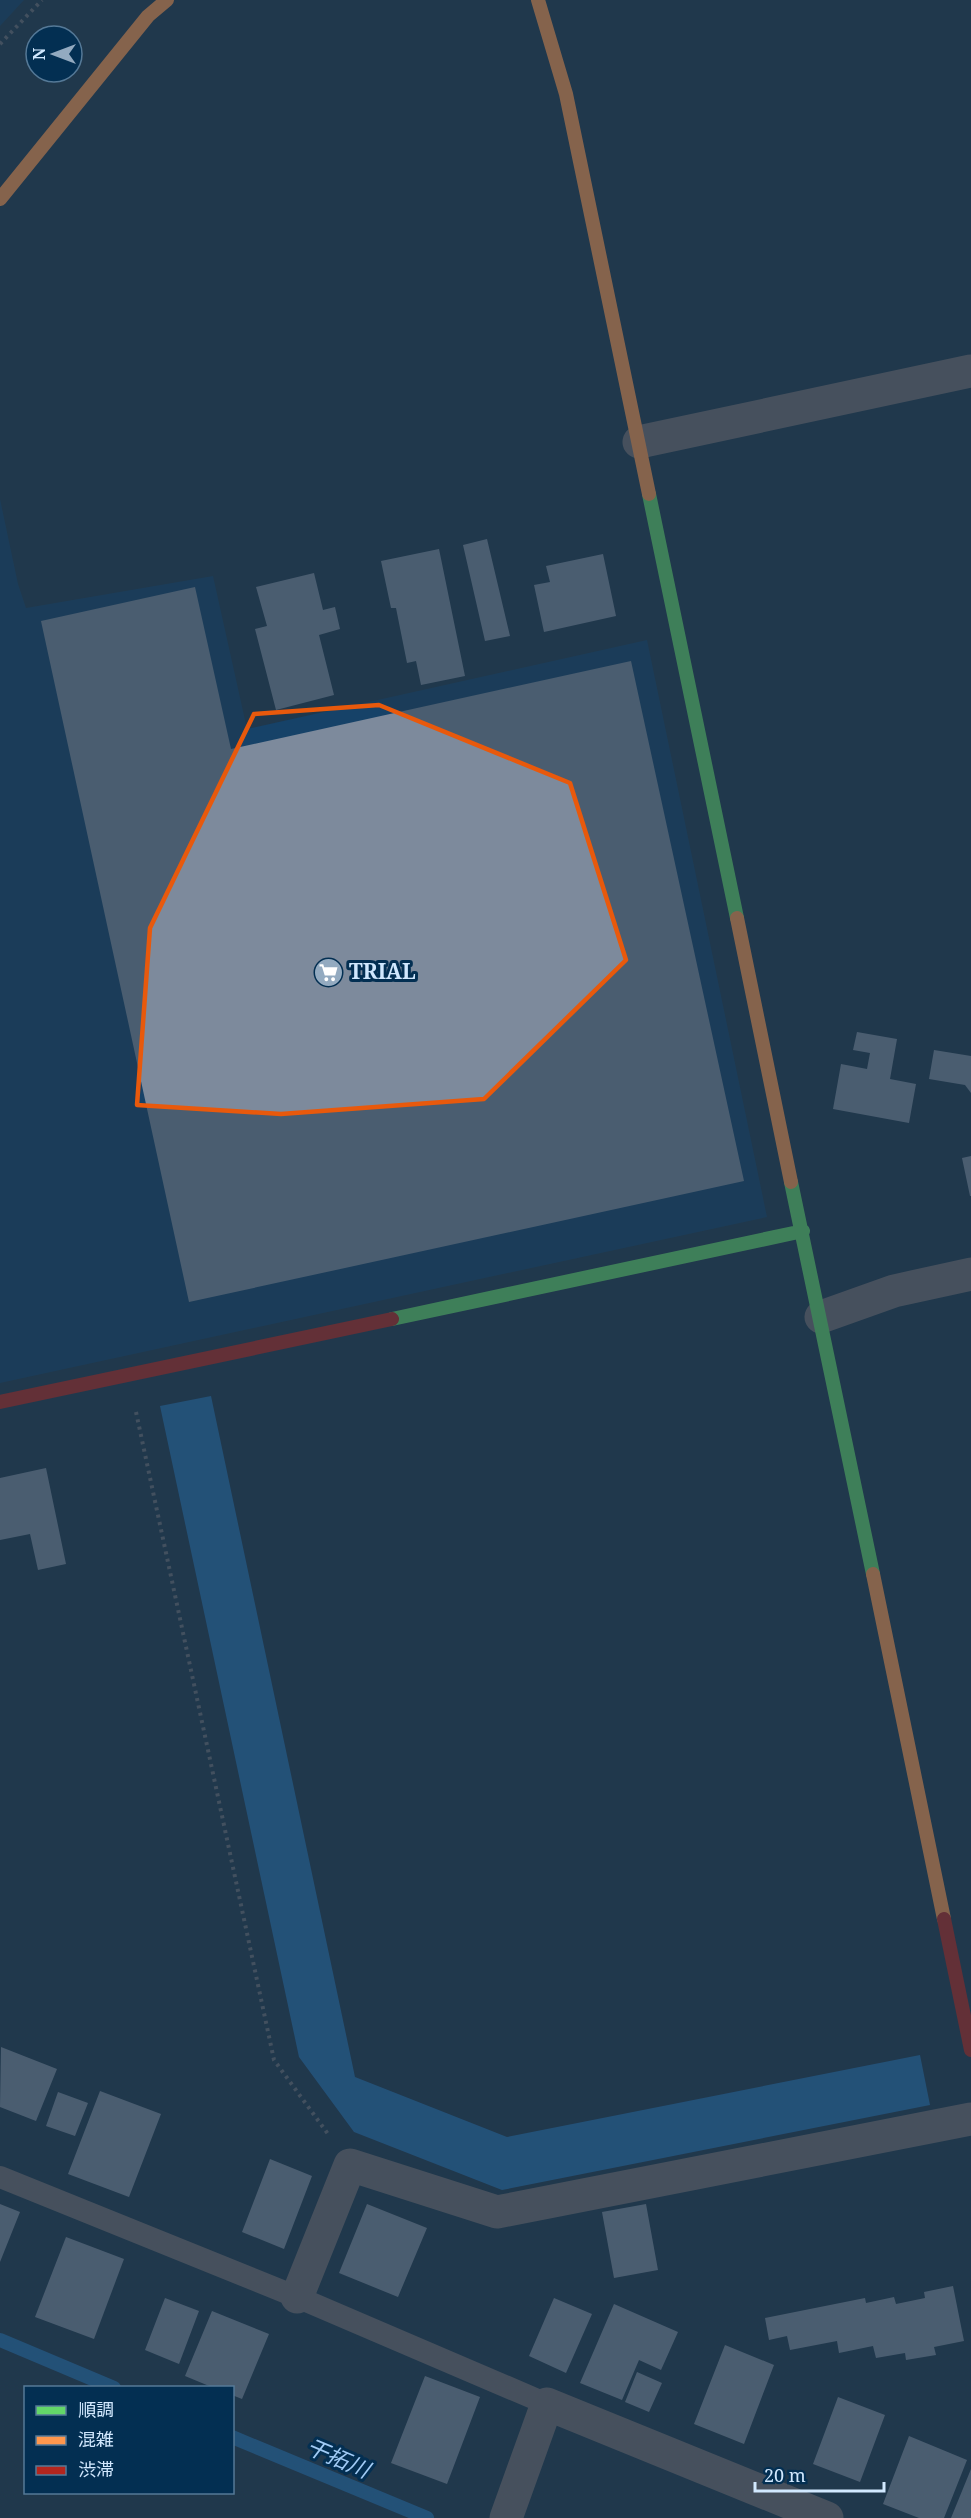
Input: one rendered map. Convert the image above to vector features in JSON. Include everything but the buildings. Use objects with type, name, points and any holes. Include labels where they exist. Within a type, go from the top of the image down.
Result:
[{"type":"street","points":[[0,199],[148,16],[167,0]]},
{"type":"street","points":[[538,0],[566,94],[969,2030]]},
{"type":"street","points":[[639,441],[971,371]]},
{"type":"street","points":[[0,1402],[803,1231]]},
{"type":"street","points":[[821,1317],[894,1291],[971,1274]]},
{"type":"street","points":[[297,2297],[350,2165],[497,2212],[971,2119]]},
{"type":"street","points":[[506,2518],[547,2404],[827,2518]]},
{"type":"lane","points":[[0,2177],[297,2297],[547,2404]]},
{"type":"path","points":[[0,44],[42,0]]},
{"type":"path","points":[[128,1376],[274,2060],[350,2165]]},
{"type":"highlighted area","points":[[379,705],[570,783],[626,960],[484,1099],[281,1114],[137,1105],[150,928],[254,714]]},
{"type":"shaded area","points":[[0,0],[24,0],[0,26]]},
{"type":"shaded area","points":[[0,499],[18,584],[26,608],[213,576],[247,729],[647,640],[767,1217],[0,1383]]},
{"type":"shaded area","points":[[211,1396],[355,2077],[507,2137],[920,2055],[930,2105],[502,2190],[354,2132],[299,2057],[160,1406]]},
{"type":"waterway","name":"干拓川","points":[[0,2340],[109,2386]]},
{"type":"waterway","name":"干拓川","points":[[234,2438],[427,2518]]},
{"type":"traffic: fast","points":[[649,494],[737,918]]},
{"type":"traffic: fast","points":[[791,1182],[873,1574]]},
{"type":"traffic: fast","points":[[392,1319],[803,1231]]},
{"type":"traffic: slow","points":[[0,199],[148,16],[167,0]]},
{"type":"traffic: slow","points":[[538,0],[566,94],[649,494]]},
{"type":"traffic: slow","points":[[737,918],[791,1182]]},
{"type":"traffic: slow","points":[[873,1574],[944,1919]]},
{"type":"traffic: jam","points":[[0,1402],[392,1319]]},
{"type":"traffic: jam","points":[[944,1919],[971,2050]]},
{"type":"place","name":"TRIAL","points":[[328,972]]}]
